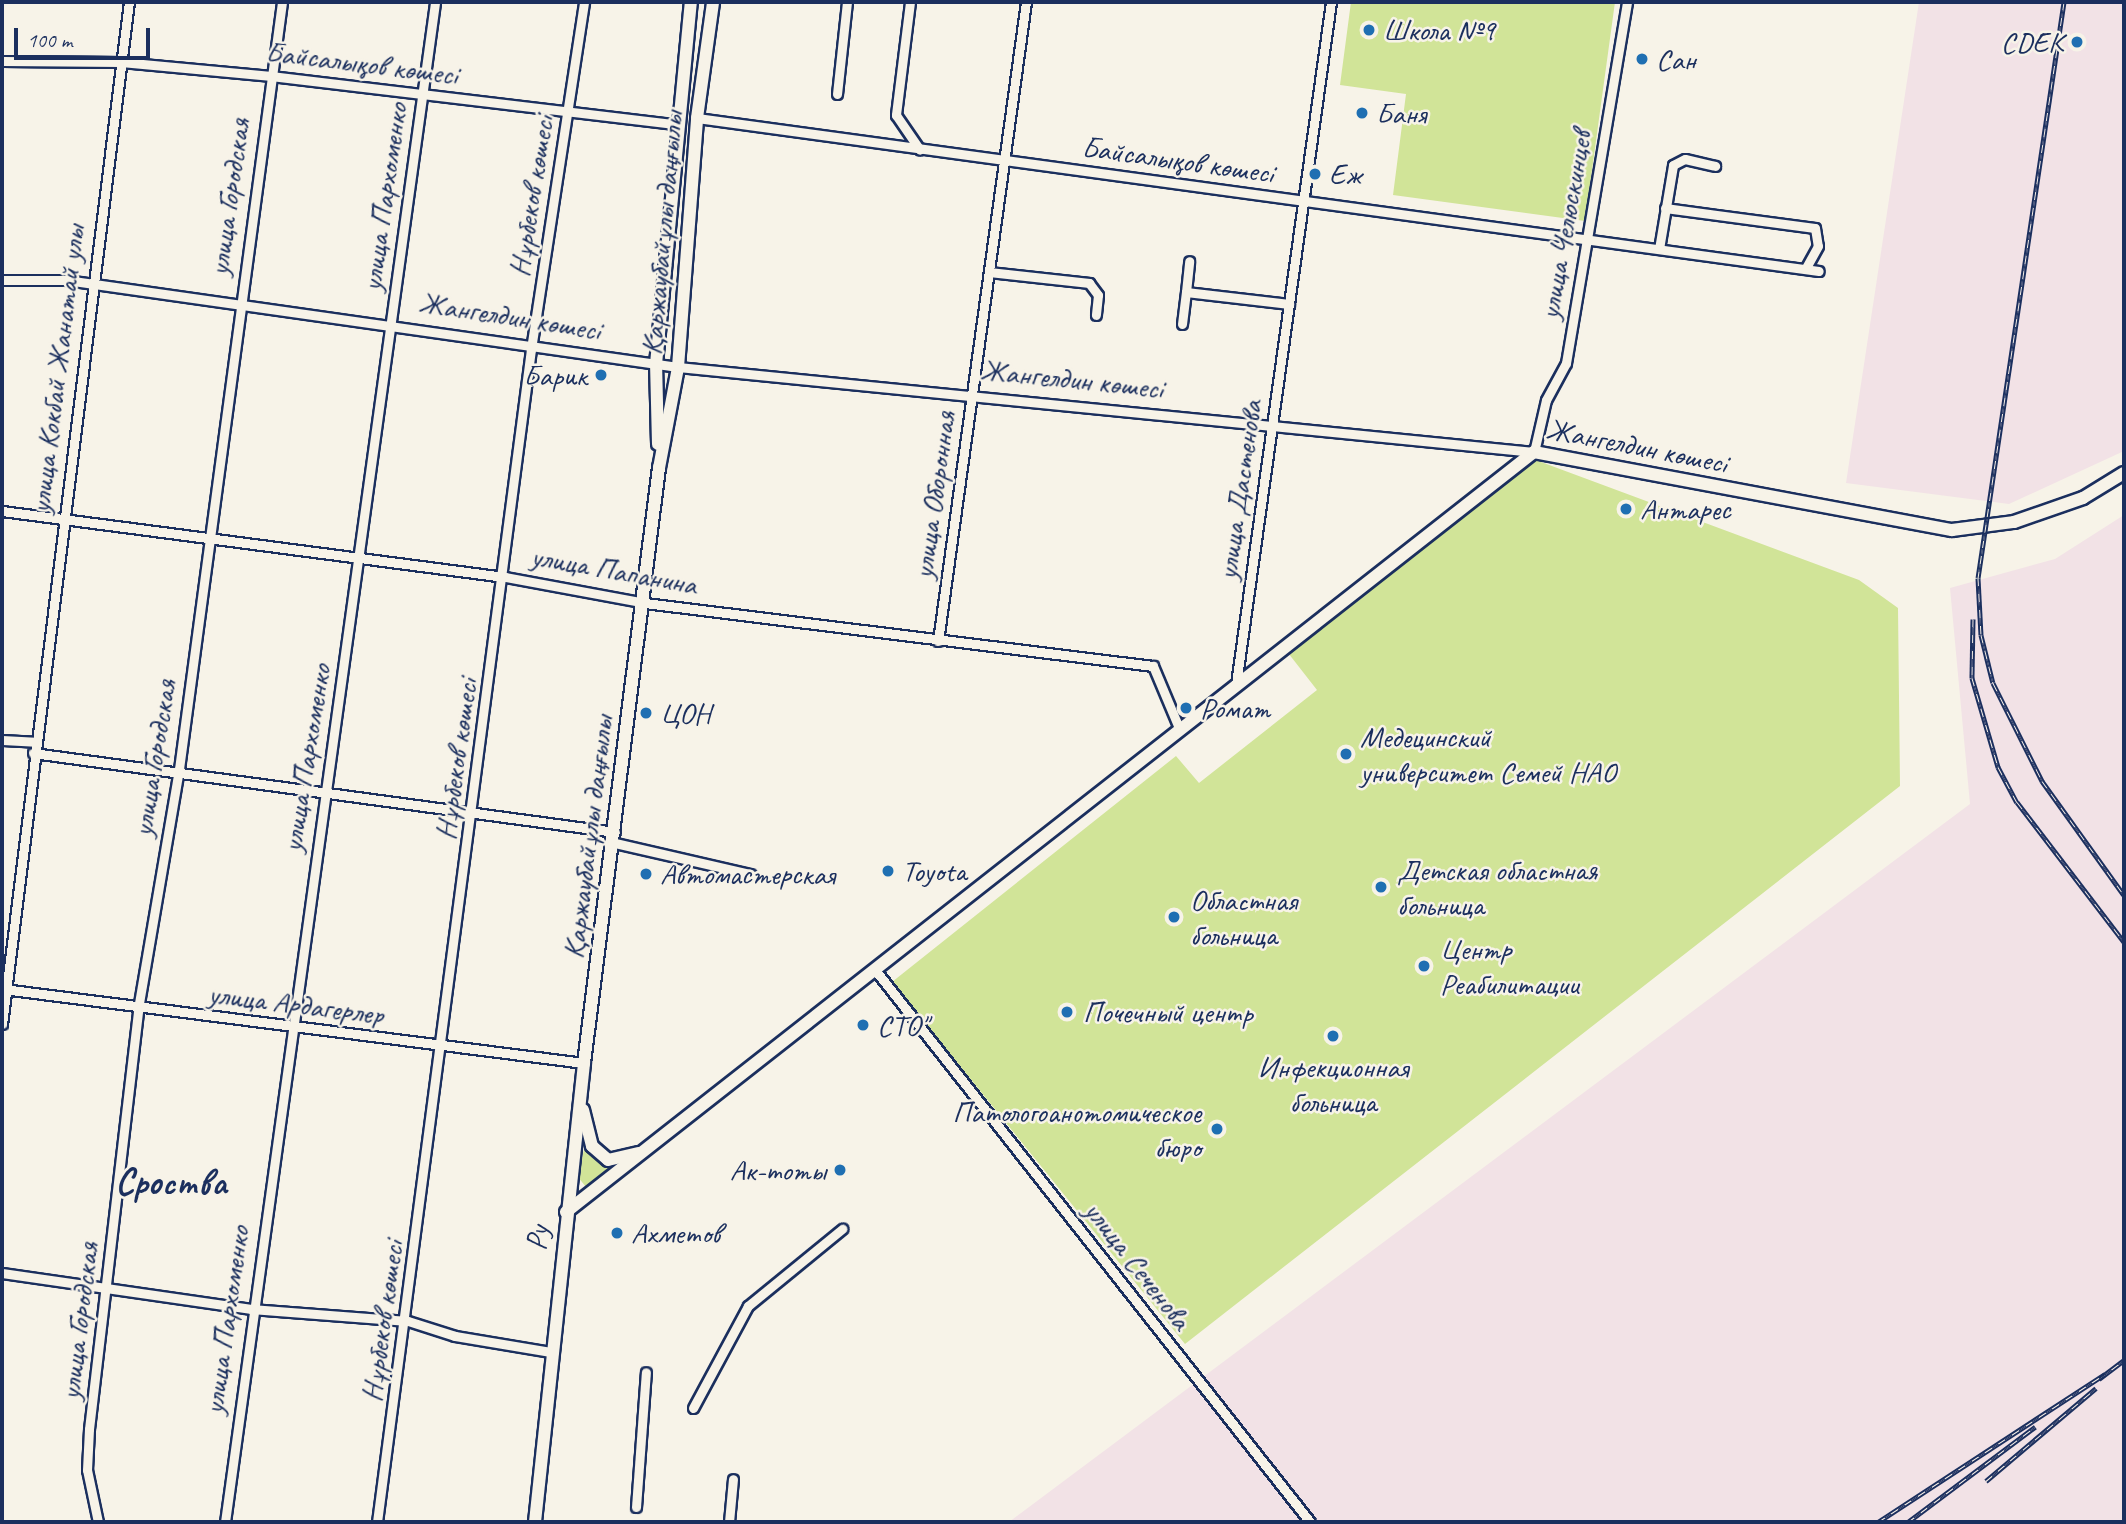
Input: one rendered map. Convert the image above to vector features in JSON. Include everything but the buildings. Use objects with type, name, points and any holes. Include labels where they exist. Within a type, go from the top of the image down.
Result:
[{"type":"highway","name":"Қаржаубайұлы даңғылы","points":[[659,468],[656,364],[674,124],[691,2]]},
{"type":"highway","name":"Қаржаубайұлы даңғылы","points":[[566,1212],[645,603],[659,468],[678,367],[697,118],[713,2]]},
{"type":"highway","name":"Жангелдин көшесі","points":[[1534,452],[1952,530],[2014,522],[2083,498],[2124,473]]},
{"type":"highway","points":[[566,1212],[663,1139],[1179,728],[1534,452]]},
{"type":"highway","points":[[582,1080],[584,1122],[592,1146],[608,1160],[628,1158],[663,1139]]},
{"type":"highway","points":[[536,1522],[559,1270],[571,1224],[598,1188]]},
{"type":"highway","name":"Ру","points":[[559,1270],[566,1212]]},
{"type":"street","name":"улица Кокбай Жанатай улы","points":[[2,1024],[33,753],[129,2]]},
{"type":"street","name":"улица Городская","points":[[98,1522],[87,1470],[138,1009],[179,769],[238,304],[282,2]]},
{"type":"street","name":"улица Пархоменко","points":[[225,1522],[251,1309],[359,558],[435,2]]},
{"type":"street","name":"Нұрбеков көшесі","points":[[377,1522],[408,1321],[440,1048],[475,810],[505,577],[531,349],[584,2]]},
{"type":"street","points":[[837,94],[847,2]]},
{"type":"street","points":[[910,2],[895,115],[920,150]]},
{"type":"street","name":"улица Оборонная","points":[[938,641],[1026,2]]},
{"type":"street","name":"улица Дастенова","points":[[1236,684],[1331,2]]},
{"type":"street","name":"улица Челюскинцев","points":[[1534,452],[1546,400],[1566,363],[1627,2]]},
{"type":"street","name":"Байсалықов көшесі","points":[[2,61],[121,62],[271,76],[674,124]]},
{"type":"street","name":"Байсалықов көшесі","points":[[697,118],[1004,162],[1819,271]]},
{"type":"street","points":[[1659,250],[1673,164],[1685,159],[1715,166]]},
{"type":"street","points":[[1665,208],[1815,228],[1818,246],[1805,269]]},
{"type":"street","points":[[1182,324],[1189,261]]},
{"type":"street","points":[[989,272],[1089,283],[1098,295],[1096,315]]},
{"type":"street","name":"Жангелдин көшесі","points":[[2,280],[48,278],[91,287],[238,304],[391,325],[531,349],[678,367],[1273,429],[1534,452]]},
{"type":"street","points":[[1185,292],[1289,303]]},
{"type":"street","name":"улица Папанина","points":[[2,511],[47,513],[63,520],[505,577],[645,603],[1153,666],[1179,728]]},
{"type":"street","points":[[2,740],[35,742]]},
{"type":"street","points":[[33,753],[179,769],[475,810],[615,838],[750,874]]},
{"type":"street","name":"улица Сеченова","points":[[876,971],[1310,1522]]},
{"type":"street","name":"улица Ардагерлер","points":[[4,989],[440,1048],[584,1063]]},
{"type":"street","points":[[693,1408],[748,1306],[842,1229]]},
{"type":"street","points":[[2,1273],[109,1286],[251,1309],[408,1321],[551,1352]]},
{"type":"street","points":[[636,1507],[646,1372]]},
{"type":"street","points":[[729,1522],[733,1479]]},
{"type":"shaded area","points":[[1919,2],[2124,2],[2124,451],[2009,504],[1846,483]]},
{"type":"shaded area","points":[[2124,515],[2124,1522],[1009,1522],[1970,804],[1950,588],[2055,559]]},
{"type":"green space","points":[[1351,2],[1615,2],[1585,221],[1393,195],[1406,94],[1340,85]]},
{"type":"green space","points":[[1533,459],[1859,580],[1898,608],[1900,786],[1185,1344],[892,982],[1176,756],[1199,783],[1317,690],[1285,649]]},
{"type":"green space","points":[[586,1140],[598,1160],[627,1167],[598,1188],[586,1187],[578,1177]]},
{"type":"railway","points":[[2064,2],[1978,578],[1981,635],[1993,683],[2042,781],[2124,895]]},
{"type":"railway","points":[[1973,619],[1972,678],[1998,767],[2017,802],[2124,942]]},
{"type":"railway","points":[[2099,1379],[2124,1360]]},
{"type":"railway","points":[[1878,1522],[2105,1374]]},
{"type":"railway","points":[[1986,1481],[2096,1388]]},
{"type":"railway","points":[[1908,1522],[2035,1427]]},
{"type":"place","name":"Школа №9","points":[[1369,30]]},
{"type":"place","name":"CDEK","points":[[2077,42]]},
{"type":"place","name":"Сан","points":[[1642,59]]},
{"type":"place","name":"Баня","points":[[1362,113]]},
{"type":"place","name":"Еж","points":[[1315,174]]},
{"type":"place","name":"Барик","points":[[601,375]]},
{"type":"place","name":"Антарес","points":[[1626,509]]},
{"type":"place","name":"Ромат","points":[[1186,708]]},
{"type":"place","name":"ЦОН","points":[[646,713]]},
{"type":"place","name":"Медецинский университет Семей НАО","points":[[1346,754]]},
{"type":"place","name":"Toyota","points":[[888,871]]},
{"type":"place","name":"Автомастерская","points":[[646,874]]},
{"type":"place","name":"Детская областная больница","points":[[1381,887]]},
{"type":"place","name":"Областная больница","points":[[1174,917]]},
{"type":"place","name":"Центр Реабилитации","points":[[1424,966]]},
{"type":"place","name":"Почечный центр","points":[[1067,1012]]},
{"type":"place","name":"СТО\"","points":[[863,1025]]},
{"type":"place","name":"Инфекционная больница","points":[[1333,1036]]},
{"type":"place","name":"Патологоанотомическое бюро","points":[[1217,1129]]},
{"type":"place","name":"Ак-тоты","points":[[840,1170]]},
{"type":"place","name":"Ахметов","points":[[617,1233]]},
{"type":"district","name":"Сроства","points":[[171,1182]]}]
